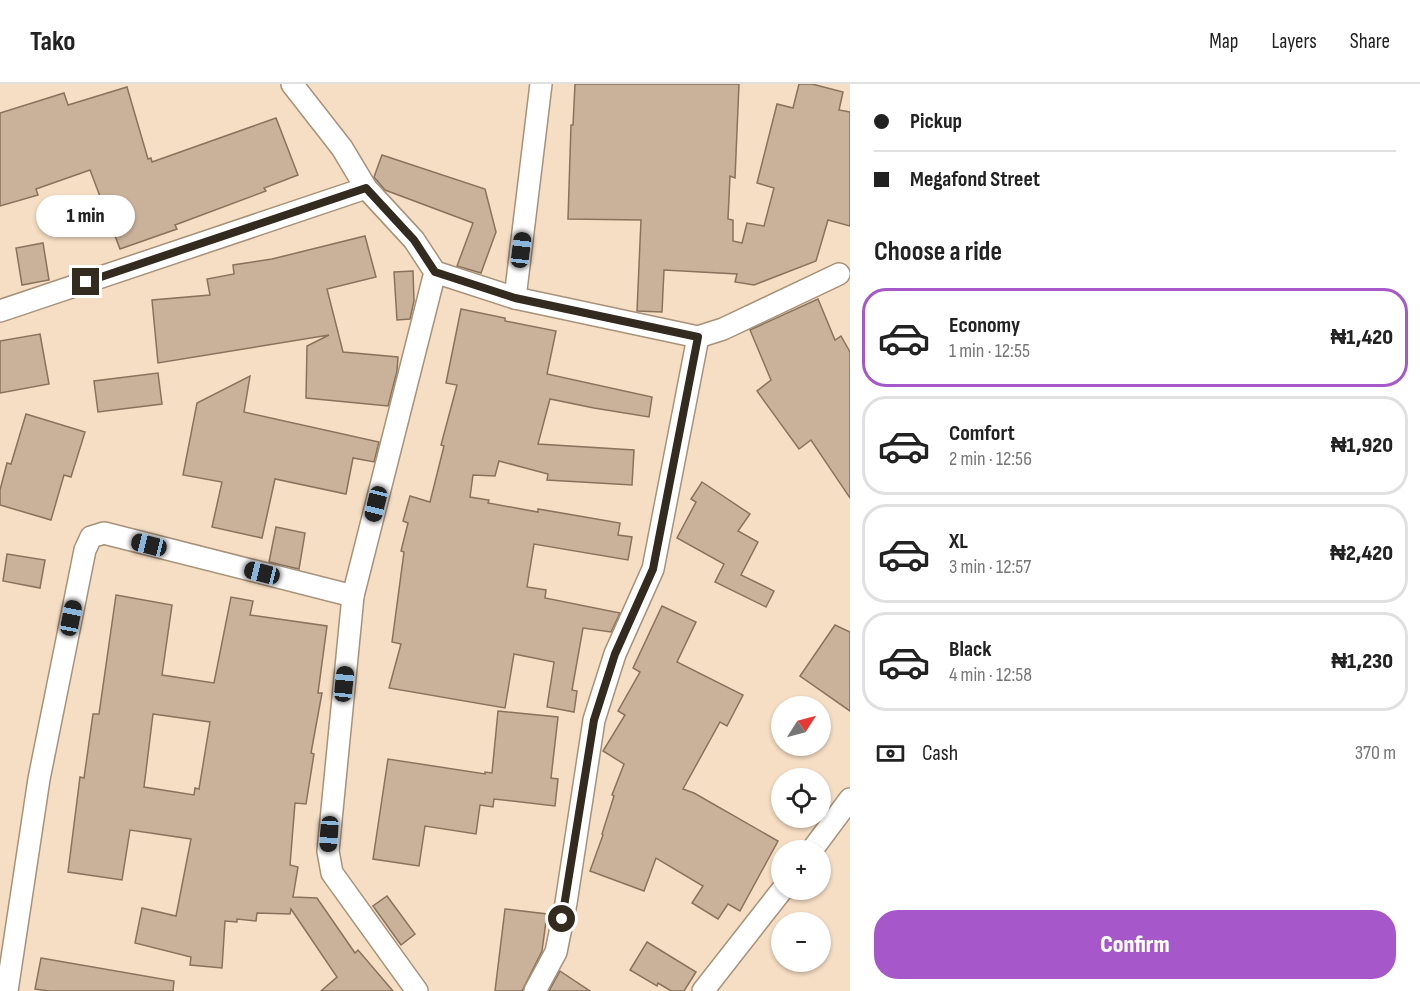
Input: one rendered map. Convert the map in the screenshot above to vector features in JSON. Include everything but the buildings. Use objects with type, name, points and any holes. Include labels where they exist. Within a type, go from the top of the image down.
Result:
[{"type":"street","points":[[292,84],[342,148],[366,188],[414,240],[435,272],[515,298],[698,337],[723,329],[840,274]]},
{"type":"street","points":[[515,298],[541,84]]},
{"type":"street","points":[[0,311],[366,188]]},
{"type":"street","points":[[417,991],[332,873],[328,851],[353,596],[435,272]]},
{"type":"street","points":[[534,991],[556,952],[566,903],[594,720],[615,654],[653,569],[698,337]]},
{"type":"street","points":[[7,991],[39,779],[85,550],[91,537],[104,533],[353,596]]},
{"type":"street","points":[[819,840],[850,799]]},
{"type":"street","points":[[703,991],[774,900]]},
{"type":"route","points":[[86,282],[366,188],[414,240],[435,272],[515,298],[698,337],[653,569],[615,654],[594,720],[562,919]]}]
